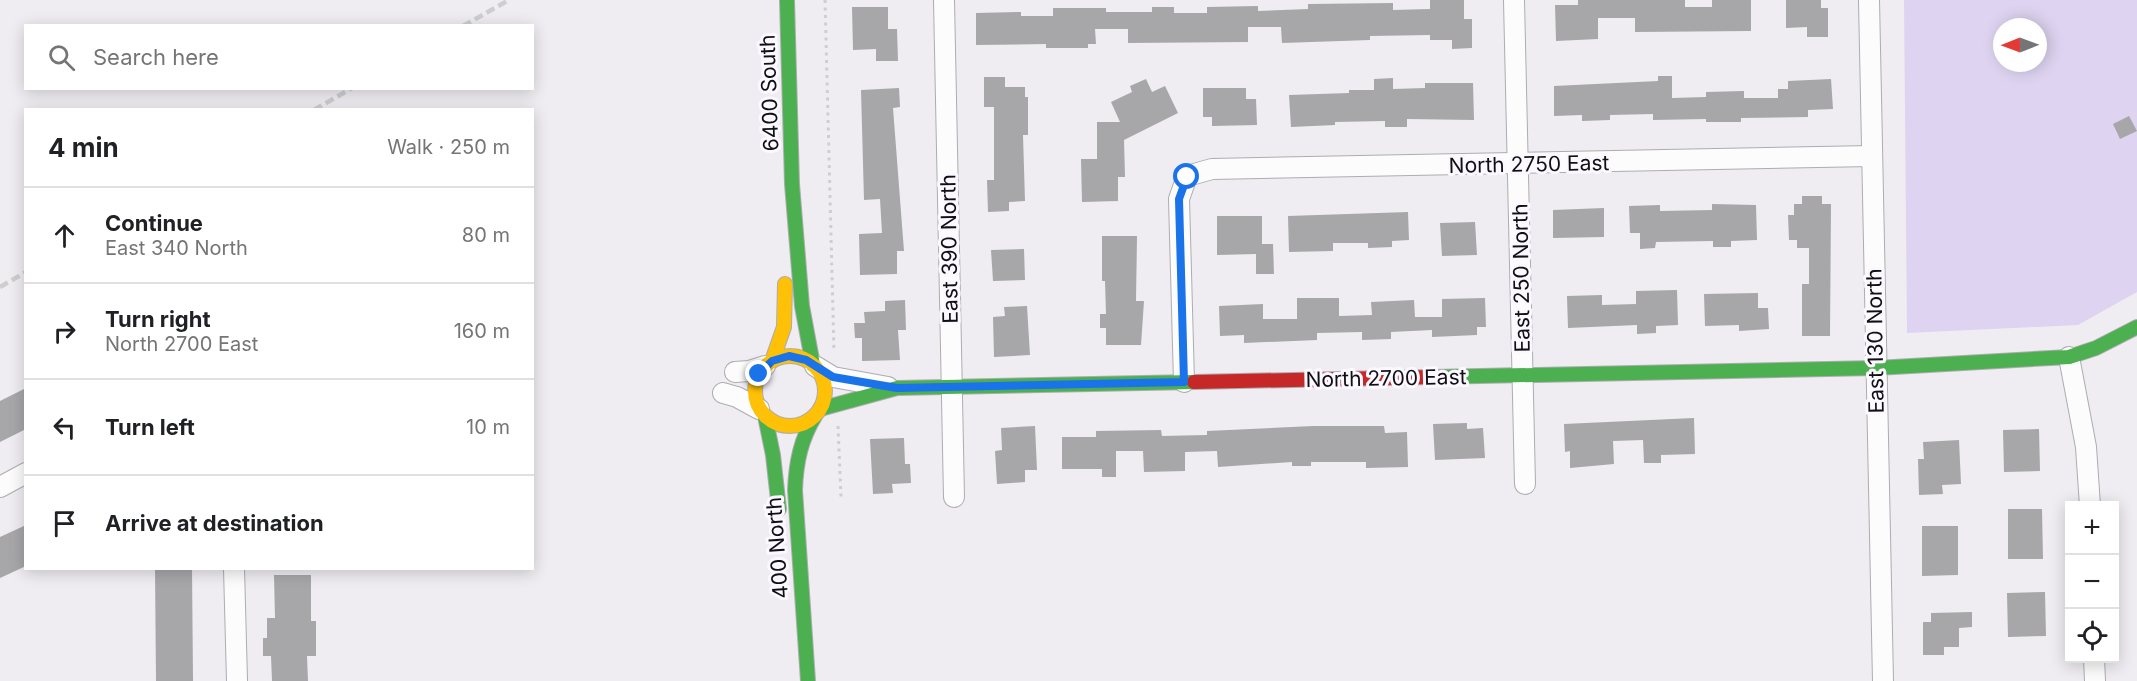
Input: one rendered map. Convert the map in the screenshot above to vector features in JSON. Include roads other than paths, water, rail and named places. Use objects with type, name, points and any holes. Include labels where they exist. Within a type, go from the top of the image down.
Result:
[{"type":"street","name":"6400 South","points":[[787,0],[792,184],[802,306],[814,366]]},
{"type":"street","name":"East 390 North","points":[[944,0],[954,497]]},
{"type":"street","name":"East 250 North","points":[[1514,0],[1525,484]]},
{"type":"street","name":"East 130 North","points":[[1869,0],[1883,681]]},
{"type":"street","name":"North 2750 East","points":[[1184,382],[1179,199],[1187,177],[1212,169],[1872,156]]},
{"type":"street","name":"6400 South","points":[[769,364],[784,327],[786,312],[785,266],[792,184]]},
{"type":"street","name":"North 2700 East","points":[[814,366],[842,380],[897,388],[1876,368],[2069,357],[2096,348],[2137,327]]},
{"type":"street","points":[[723,393],[737,397],[781,426],[790,427],[807,422],[817,413],[825,391],[820,374],[814,366],[806,360],[789,356],[749,371],[735,372]]},
{"type":"street","points":[[2069,357],[2086,447],[2090,501]]},
{"type":"street","points":[[762,413],[755,391],[756,382],[769,364]]},
{"type":"street","name":"North 2700 East","points":[[817,413],[852,399],[897,388]]},
{"type":"street","name":"400 North","points":[[762,413],[776,471],[780,527]]},
{"type":"street","name":"400 North","points":[[808,681],[795,474],[802,439],[817,413]]},
{"type":"street","points":[[0,487],[24,474]]},
{"type":"street","points":[[234,570],[237,681]]},
{"type":"street","points":[[2094,663],[2095,681]]},
{"type":"railway","points":[[467,24],[509,0]]},
{"type":"railway","points":[[317,108],[349,90]]},
{"type":"railway","points":[[0,287],[24,273]]}]
